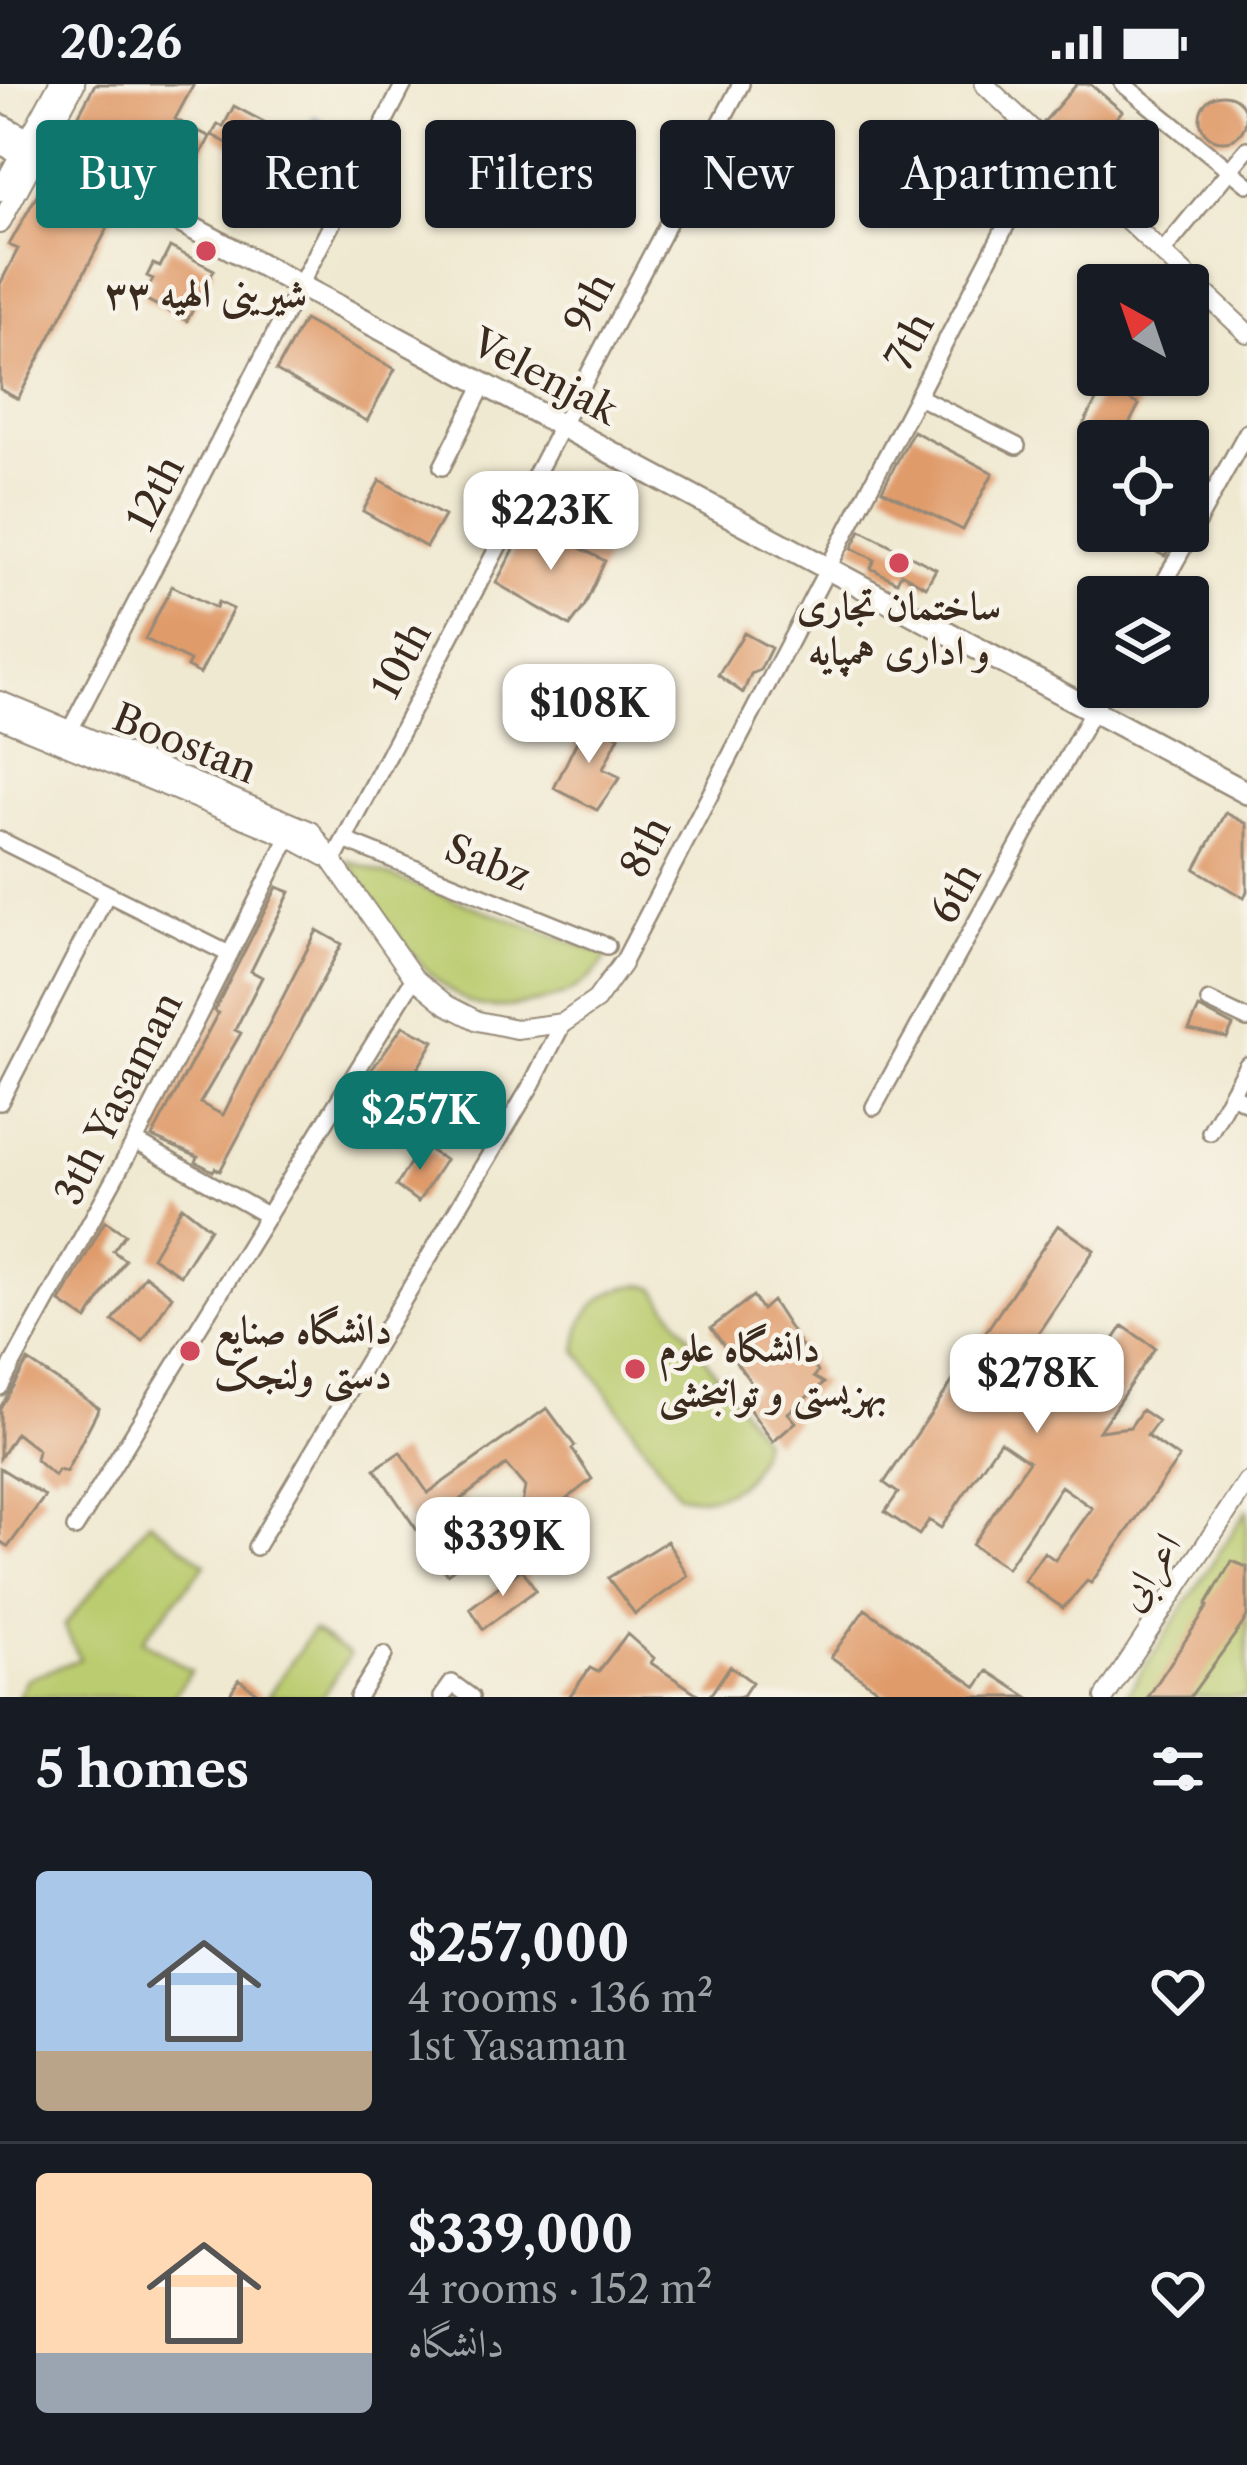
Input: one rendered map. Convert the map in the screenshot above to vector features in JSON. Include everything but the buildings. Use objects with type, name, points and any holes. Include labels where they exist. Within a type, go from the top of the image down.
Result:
[{"type":"main road","name":"Velenjak","points":[[0,125],[25,148],[300,285],[1247,793]]},
{"type":"street","points":[[0,190],[58,84]]},
{"type":"street","points":[[0,224],[25,148],[75,84]]},
{"type":"street","name":"12th","points":[[65,739],[404,84]]},
{"type":"street","name":"9th","points":[[562,426],[741,84]]},
{"type":"street","points":[[984,84],[1024,120]]},
{"type":"street","points":[[1123,84],[1247,184]]},
{"type":"street","points":[[1162,251],[1247,149]]},
{"type":"street","name":"7th","points":[[827,568],[1005,228]]},
{"type":"street","points":[[1138,228],[1247,333]]},
{"type":"street","points":[[442,467],[484,384]]},
{"type":"street","points":[[917,396],[1017,446]]},
{"type":"street","name":"10th","points":[[333,861],[562,426]]},
{"type":"street","points":[[1168,576],[1247,432]]},
{"type":"street","name":"8th","points":[[622,964],[827,568]]},
{"type":"street","name":"Boostan","points":[[0,700],[65,739]]},
{"type":"street","name":"6th","points":[[874,1107],[1095,708]]},
{"type":"street","name":"Boostan","points":[[0,718],[65,739],[292,830],[333,861],[414,978],[447,1005],[496,1027],[563,1023]]},
{"type":"street","name":"3th Yasaman","points":[[1,1387],[135,1141],[292,830]]},
{"type":"street","points":[[0,840],[229,954]]},
{"type":"street","name":"Sabz","points":[[344,840],[608,946]]},
{"type":"street","points":[[0,1102],[107,894]]},
{"type":"street","points":[[256,1547],[532,1084],[563,1023],[596,1000],[622,964]]},
{"type":"street","points":[[75,1528],[414,978]]},
{"type":"street","points":[[1209,1000],[1247,1019]]},
{"type":"street","points":[[1210,1132],[1247,1065]]},
{"type":"street","points":[[1231,1094],[1247,1103]]},
{"type":"street","points":[[135,1141],[268,1216]]},
{"type":"street","name":"اعرابی","points":[[1105,1697],[1247,1481]]},
{"type":"street","points":[[358,1697],[384,1655]]},
{"type":"street","points":[[442,1697],[452,1683],[471,1697]]},
{"type":"green space","points":[[349,861],[607,955],[591,976],[559,997],[514,1006],[477,1005],[458,996],[421,964]]},
{"type":"green space","points":[[655,1288],[762,1438],[753,1467],[723,1493],[679,1495],[577,1350],[582,1324],[596,1303],[617,1290]]},
{"type":"green space","points":[[1247,1510],[1247,1697],[1125,1697]]},
{"type":"green space","points":[[149,1521],[206,1564],[142,1640],[191,1671],[173,1697],[18,1697],[27,1679],[80,1659],[64,1626]]},
{"type":"green space","points":[[313,1630],[350,1655],[322,1697],[267,1697]]},
{"type":"place","name":"شیرینی الهیه ٣٣","points":[[206,251]]},
{"type":"place","name":"ساختمان تجاری و اداری همپایه","points":[[899,563]]},
{"type":"place","name":"دانشگاه صنایع دستى ولنجک","points":[[190,1351]]},
{"type":"place","name":"دانشگاه علوم بهزیستی و توانبخشی","points":[[635,1369]]}]
